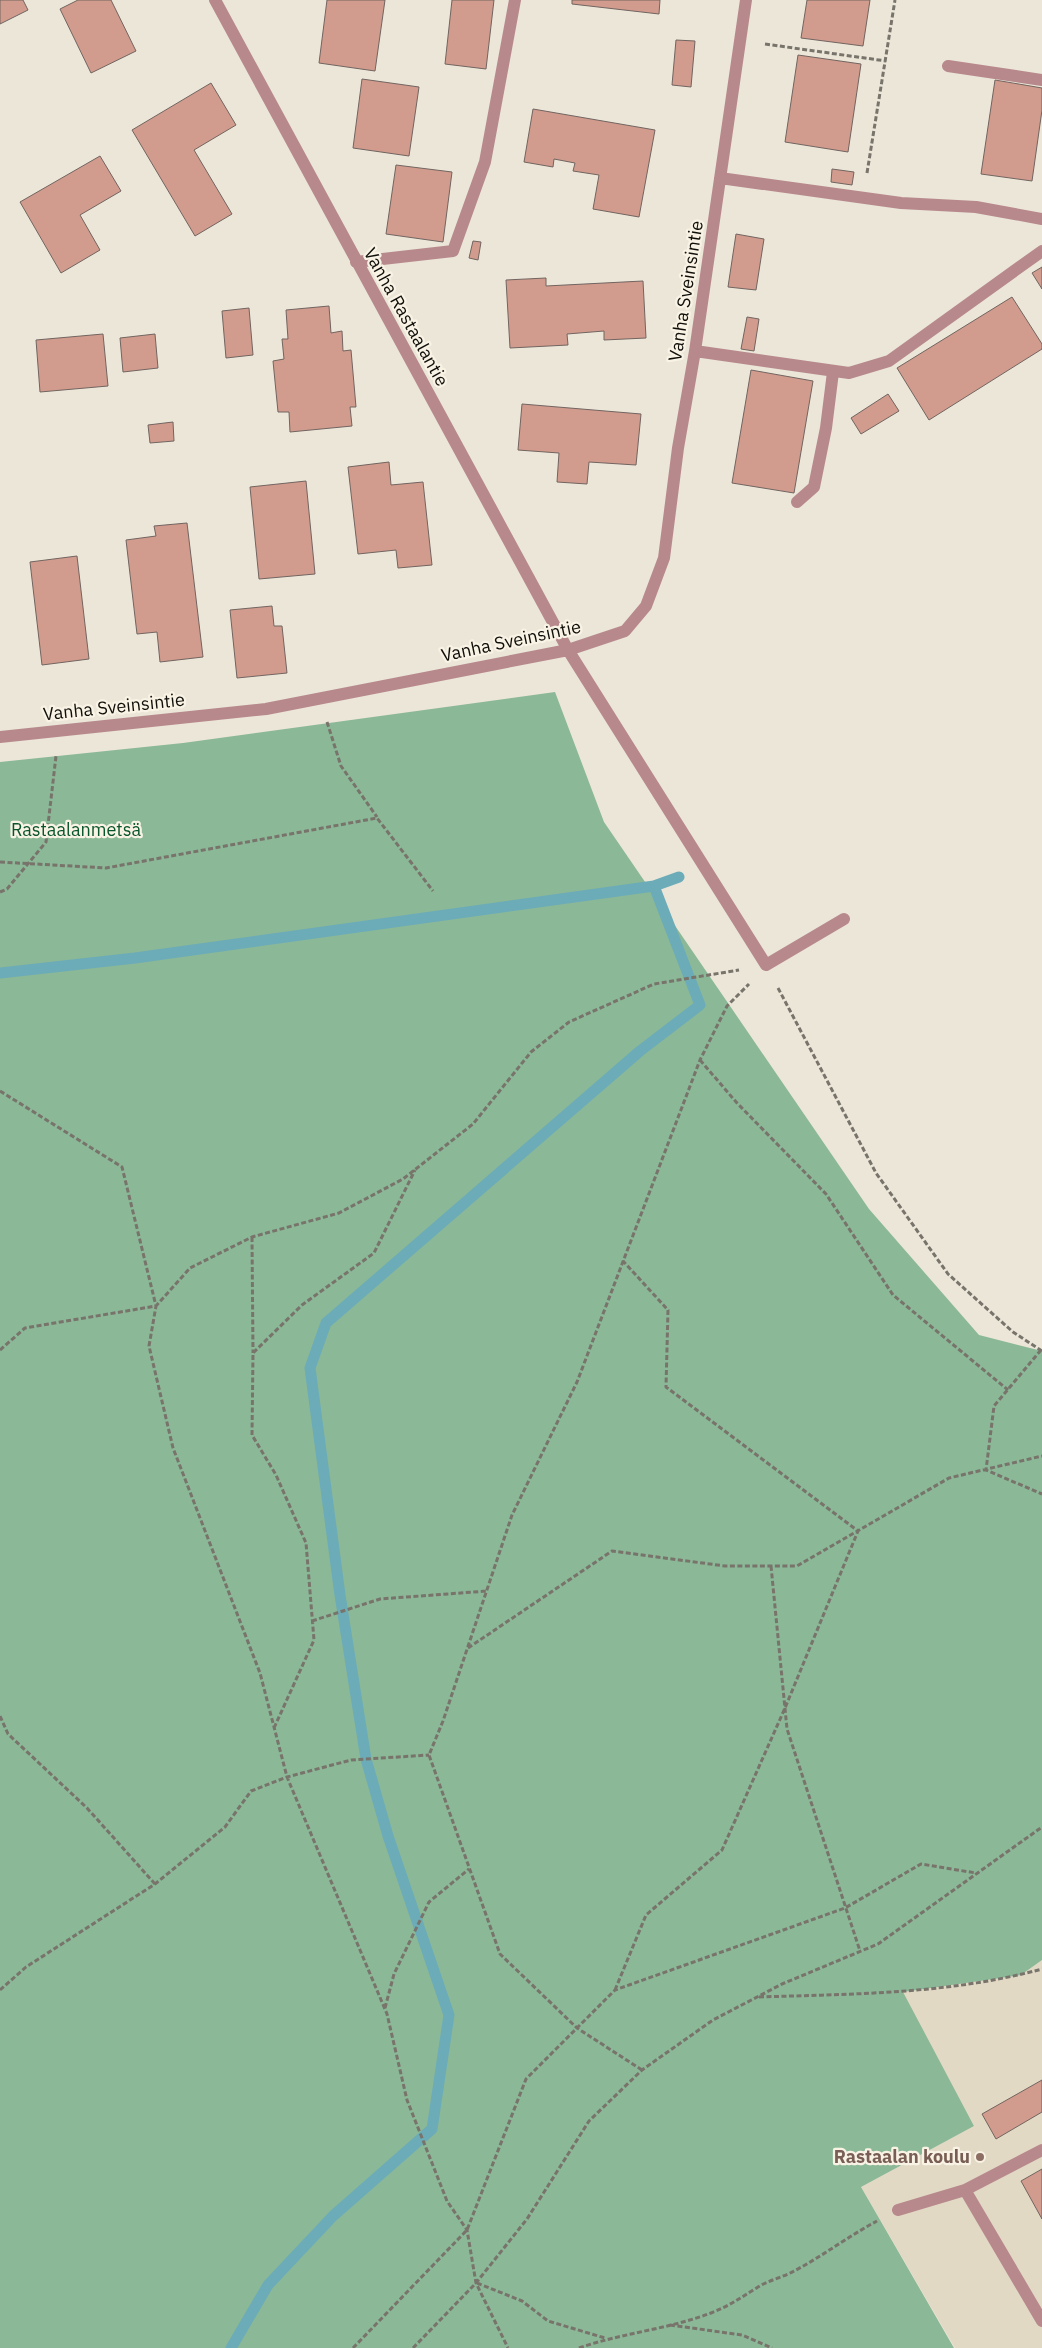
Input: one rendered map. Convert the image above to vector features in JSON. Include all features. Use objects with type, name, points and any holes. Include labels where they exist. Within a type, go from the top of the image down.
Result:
[{"type":"street","name":"Vanha Rastaalantie","points":[[214,0],[568,650],[766,965]]},
{"type":"street","points":[[356,262],[453,252],[485,162],[515,0]]},
{"type":"street","name":"Vanha Sveinsintie","points":[[0,737],[266,709],[568,650],[625,631],[646,606],[664,558],[678,448],[695,351],[746,0]]},
{"type":"street","points":[[948,66],[1042,80]]},
{"type":"street","points":[[720,178],[901,203],[976,207],[1042,219]]},
{"type":"street","points":[[695,351],[849,373],[890,361],[1042,251]]},
{"type":"street","points":[[797,502],[814,487],[826,428],[833,372]]},
{"type":"street","points":[[766,965],[844,919]]},
{"type":"street","points":[[898,2210],[965,2190],[1042,2150]]},
{"type":"street","points":[[965,2190],[1042,2321]]},
{"type":"path","points":[[863,198],[895,0]]},
{"type":"path","points":[[741,40],[886,61]]},
{"type":"path","points":[[320,698],[341,766],[377,818],[433,891]]},
{"type":"path","points":[[0,892],[6,890],[46,842],[59,731]]},
{"type":"path","points":[[0,862],[106,868],[377,818]]},
{"type":"path","points":[[642,2070],[577,2028],[500,1954],[430,1755],[512,1515],[577,1382],[700,1060],[727,1006],[766,965]]},
{"type":"path","points":[[0,1350],[25,1328],[156,1306],[190,1268],[252,1237],[339,1213],[403,1179],[473,1124],[531,1052],[569,1022],[654,984],[766,965]]},
{"type":"path","points":[[766,965],[881,1181],[948,1274],[1013,1332],[1042,1350],[994,1406],[986,1470]]},
{"type":"path","points":[[700,1060],[737,1103],[826,1194],[893,1295],[1008,1390]]},
{"type":"path","points":[[0,1091],[122,1167],[156,1306],[149,1346],[172,1448],[260,1673],[287,1777],[384,2009],[407,2100],[447,2201],[467,2230],[476,2283],[508,2348]]},
{"type":"path","points":[[254,1353],[302,1305],[374,1253],[415,1170]]},
{"type":"path","points":[[252,1237],[254,1353],[252,1435],[276,1475],[306,1543],[314,1640],[274,1728]]},
{"type":"path","points":[[623,1261],[668,1310],[666,1387],[858,1531]]},
{"type":"path","points":[[467,1649],[612,1550],[725,1566],[797,1566],[950,1478],[1042,1456]]},
{"type":"path","points":[[986,1470],[1042,1494]]},
{"type":"path","points":[[353,2348],[467,2230],[526,2079],[615,1990],[646,1915],[722,1850],[785,1708],[858,1531]]},
{"type":"path","points":[[771,1566],[787,1729],[860,1952]]},
{"type":"path","points":[[312,1621],[380,1599],[487,1591]]},
{"type":"path","points":[[0,1716],[8,1734],[87,1808],[155,1884]]},
{"type":"path","points":[[0,1990],[26,1967],[155,1884],[225,1827],[251,1791],[287,1777],[351,1760],[430,1755]]},
{"type":"path","points":[[413,2348],[476,2283],[527,2219],[590,2121],[642,2070],[713,2020],[782,1984],[878,1944],[1042,1827]]},
{"type":"path","points":[[615,1990],[845,1908],[921,1864],[976,1874]]},
{"type":"path","points":[[384,2009],[394,1974],[429,1902],[469,1869]]},
{"type":"path","points":[[758,1997],[902,1992],[1021,1975],[1042,1969]]},
{"type":"path","points":[[579,2348],[606,2338],[711,2313],[746,2296],[758,2287],[793,2272],[851,2235],[898,2210]]},
{"type":"path","points":[[476,2283],[522,2301],[548,2321],[606,2338]]},
{"type":"path","points":[[666,2325],[742,2335],[772,2348]]},
{"type":"shaded area","name":"Rastaalan koulu","points":[[1042,1960],[1042,2348],[955,2348],[861,2187],[974,2126],[902,1992],[1021,1975]]},
{"type":"green space","name":"Rastaalanmetsä","points":[[555,692],[604,822],[869,1209],[979,1335],[1042,1351],[1042,1960],[1021,1975],[903,1992],[974,2126],[861,2187],[954,2348],[0,2348],[0,762],[183,743]]},
{"type":"building","points":[[0,0],[23,0],[28,10],[0,24]]},
{"type":"building","points":[[78,0],[111,0],[136,51],[91,73],[60,9]]},
{"type":"building","points":[[327,0],[385,0],[375,71],[319,63]]},
{"type":"building","points":[[452,0],[494,0],[486,69],[445,64]]},
{"type":"building","points":[[572,0],[660,0],[659,14],[572,4]]},
{"type":"building","points":[[807,0],[870,0],[863,46],[801,38]]},
{"type":"building","points":[[676,40],[695,41],[691,87],[672,85]]},
{"type":"building","points":[[798,55],[861,64],[848,152],[785,142]]},
{"type":"building","points":[[362,79],[419,87],[409,156],[353,148]]},
{"type":"building","points":[[995,80],[1042,88],[1042,110],[1032,181],[981,174]]},
{"type":"building","points":[[211,83],[236,125],[194,150],[232,214],[195,236],[132,130]]},
{"type":"building","points":[[533,109],[655,130],[639,217],[593,209],[599,175],[573,171],[575,163],[554,159],[553,167],[524,162]]},
{"type":"building","points":[[100,156],[121,191],[80,215],[100,250],[61,273],[20,202]]},
{"type":"building","points":[[396,165],[452,172],[443,242],[386,234]]},
{"type":"building","points":[[832,169],[854,172],[852,185],[831,182]]},
{"type":"building","points":[[736,234],[764,239],[756,290],[728,287]]},
{"type":"building","points":[[473,241],[481,242],[478,260],[469,258]]},
{"type":"building","points":[[1042,267],[1042,289],[1032,273]]},
{"type":"building","points":[[546,278],[546,286],[643,281],[646,338],[604,340],[604,331],[567,334],[568,345],[510,348],[506,280]]},
{"type":"building","points":[[1012,297],[1042,344],[1042,349],[929,420],[897,368]]},
{"type":"building","points":[[329,306],[331,333],[342,331],[343,351],[351,350],[356,407],[350,407],[352,426],[290,432],[289,412],[278,412],[273,361],[284,359],[282,339],[288,339],[286,310]]},
{"type":"building","points":[[249,308],[253,355],[226,358],[222,311]]},
{"type":"building","points":[[747,317],[759,319],[754,351],[741,349]]},
{"type":"building","points":[[103,334],[108,386],[40,392],[36,340]]},
{"type":"building","points":[[155,334],[158,368],[123,372],[120,338]]},
{"type":"building","points":[[751,370],[813,381],[794,493],[732,483]]},
{"type":"building","points":[[888,394],[899,411],[861,434],[851,418]]},
{"type":"building","points":[[522,404],[641,414],[636,465],[589,462],[587,484],[557,482],[559,453],[518,450]]},
{"type":"building","points":[[173,422],[174,441],[150,443],[148,425]]},
{"type":"building","points":[[389,462],[391,485],[423,482],[432,565],[398,568],[396,550],[358,554],[348,467]]},
{"type":"building","points":[[306,481],[315,574],[259,579],[250,487]]},
{"type":"building","points":[[187,523],[203,657],[160,662],[157,632],[137,634],[126,540],[156,536],[154,526]]},
{"type":"building","points":[[77,556],[89,659],[42,665],[30,562]]},
{"type":"building","points":[[272,606],[274,626],[282,626],[287,673],[237,678],[230,610]]},
{"type":"building","points":[[1042,2080],[1042,2112],[996,2139],[982,2114]]},
{"type":"building","points":[[1042,2169],[1042,2219],[1021,2181]]},
{"type":"waterway","points":[[0,973],[135,958],[654,886],[679,877]]},
{"type":"waterway","points":[[231,2348],[268,2285],[333,2216],[432,2129],[449,2015],[388,1836],[366,1759],[340,1595],[310,1368],[326,1323],[640,1051],[700,1005],[654,886]]},
{"type":"place","name":"Rastaalan koulu","points":[[980,2157]]}]
